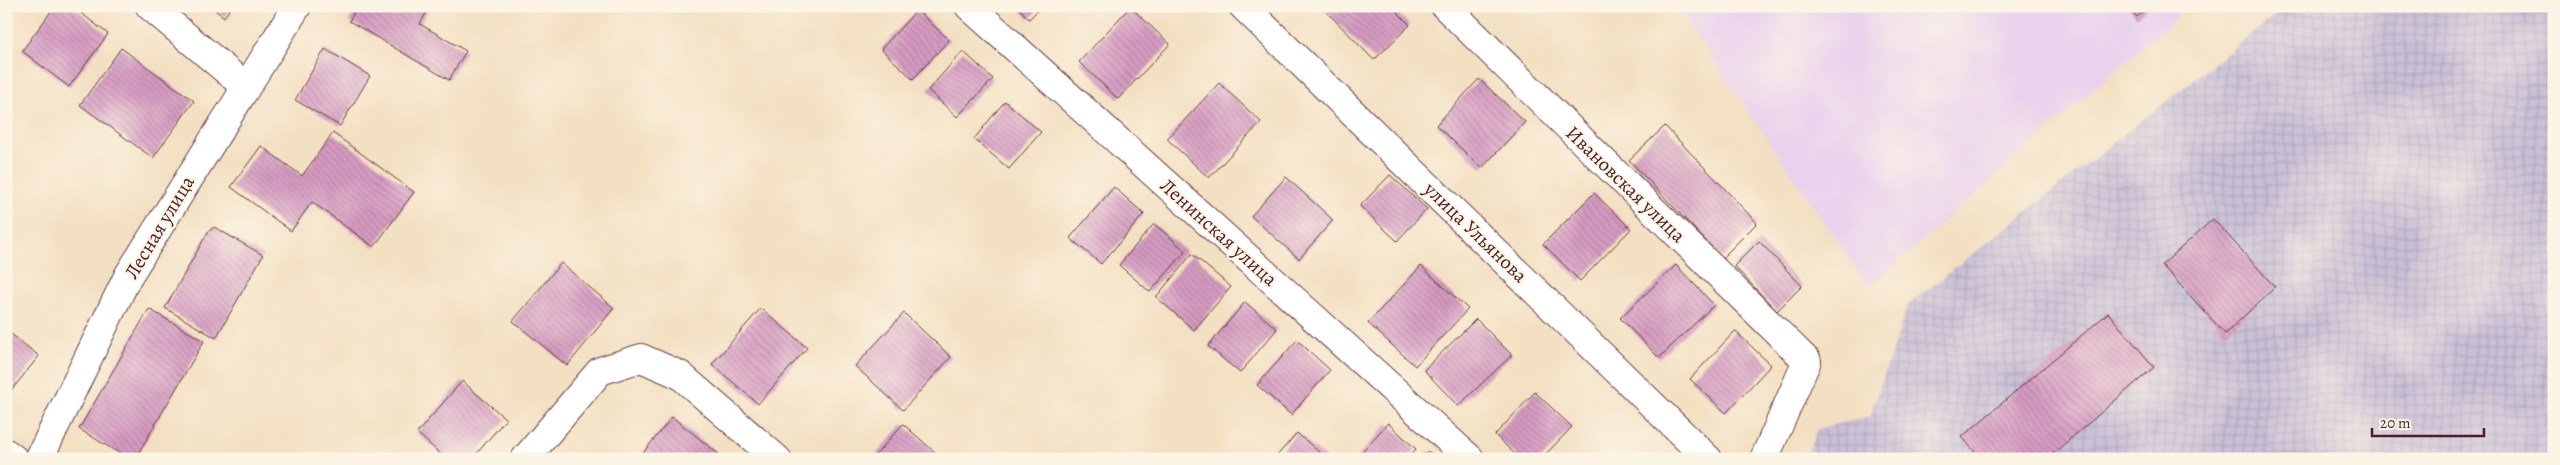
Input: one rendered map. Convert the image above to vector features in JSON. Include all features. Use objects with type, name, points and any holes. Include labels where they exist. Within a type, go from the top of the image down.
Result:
[{"type":"street","points":[[150,6],[246,87]]},
{"type":"street","name":"Лесная улица","points":[[39,459],[128,276],[297,6]]},
{"type":"street","name":"Ленинская улица","points":[[968,6],[1470,459]]},
{"type":"street","name":"улица Ульянова","points":[[1243,6],[1708,459]]},
{"type":"street","name":"Ивановская улица","points":[[1445,6],[1807,361],[1764,459]]},
{"type":"street","points":[[524,459],[600,371],[641,358],[680,375],[777,459]]},
{"type":"street","points":[[6,453],[14,459]]},
{"type":"shaded area","points":[[1676,6],[2190,6],[1869,287]]},
{"type":"shaded area","points":[[2287,6],[2554,6],[2554,459],[1805,459],[1817,429],[1870,416],[1908,305]]},
{"type":"building","points":[[55,6],[72,6],[108,34],[69,87],[22,51]]},
{"type":"building","points":[[210,6],[232,6],[224,17]]},
{"type":"building","points":[[358,6],[430,6],[420,24],[466,51],[449,80],[349,21]]},
{"type":"building","points":[[1017,6],[1042,6],[1029,19]]},
{"type":"building","points":[[1321,6],[1391,6],[1410,25],[1374,60]]},
{"type":"building","points":[[2128,6],[2149,6],[2137,17]]},
{"type":"building","points":[[1130,7],[1170,44],[1118,99],[1079,62]]},
{"type":"building","points":[[917,10],[949,40],[913,79],[881,49]]},
{"type":"building","points":[[121,48],[194,101],[153,158],[80,105]]},
{"type":"building","points":[[325,49],[370,76],[340,126],[295,100]]},
{"type":"building","points":[[963,51],[993,79],[957,117],[928,90]]},
{"type":"building","points":[[1479,79],[1525,122],[1482,168],[1436,125]]},
{"type":"building","points":[[1219,83],[1261,122],[1209,178],[1167,139]]},
{"type":"building","points":[[1005,101],[1041,132],[1009,169],[974,139]]},
{"type":"building","points":[[1665,126],[1757,223],[1722,258],[1629,160]]},
{"type":"building","points":[[333,133],[414,192],[374,247],[312,202],[291,231],[231,187],[261,146],[302,176]]},
{"type":"building","points":[[1390,175],[1427,209],[1397,241],[1360,206]]},
{"type":"building","points":[[1286,177],[1333,220],[1299,259],[1251,216]]},
{"type":"building","points":[[1114,187],[1144,214],[1101,264],[1070,238]]},
{"type":"building","points":[[1594,193],[1631,229],[1580,281],[1543,244]]},
{"type":"building","points":[[2213,219],[2275,287],[2225,334],[2162,265]]},
{"type":"building","points":[[1154,224],[1186,251],[1150,292],[1119,265]]},
{"type":"building","points":[[214,227],[263,255],[216,338],[165,308],[208,232]]},
{"type":"building","points":[[1759,241],[1802,286],[1777,311],[1734,266]]},
{"type":"building","points":[[1192,254],[1231,287],[1194,330],[1156,297]]},
{"type":"building","points":[[561,263],[614,308],[567,366],[513,321]]},
{"type":"building","points":[[1676,265],[1714,305],[1659,358],[1620,318]]},
{"type":"building","points":[[1421,266],[1468,309],[1415,366],[1368,323]]},
{"type":"building","points":[[1245,302],[1277,329],[1240,373],[1208,346]]},
{"type":"building","points":[[761,308],[807,348],[758,404],[712,364]]},
{"type":"building","points":[[149,309],[204,341],[135,459],[129,459],[79,429]]},
{"type":"building","points":[[904,313],[951,357],[903,410],[855,366]]},
{"type":"building","points":[[2108,313],[2154,367],[2047,459],[1981,459],[1962,437]]},
{"type":"building","points":[[1476,319],[1512,355],[1458,406],[1424,370]]},
{"type":"building","points":[[6,330],[39,356],[6,397]]},
{"type":"building","points":[[1735,331],[1771,365],[1726,413],[1690,379]]},
{"type":"building","points":[[1297,340],[1330,370],[1291,415],[1257,385]]},
{"type":"building","points":[[462,381],[506,419],[472,459],[446,459],[417,433]]},
{"type":"building","points":[[1535,392],[1572,427],[1541,459],[1520,459],[1495,435]]},
{"type":"building","points":[[672,417],[720,455],[717,459],[638,459]]},
{"type":"building","points":[[1388,423],[1416,449],[1407,459],[1361,459],[1358,456]]},
{"type":"building","points":[[903,424],[938,455],[935,459],[872,459]]},
{"type":"building","points":[[1297,433],[1327,459],[1274,459]]},
{"type":"building","points":[[1428,451],[1437,459],[1421,459]]}]
